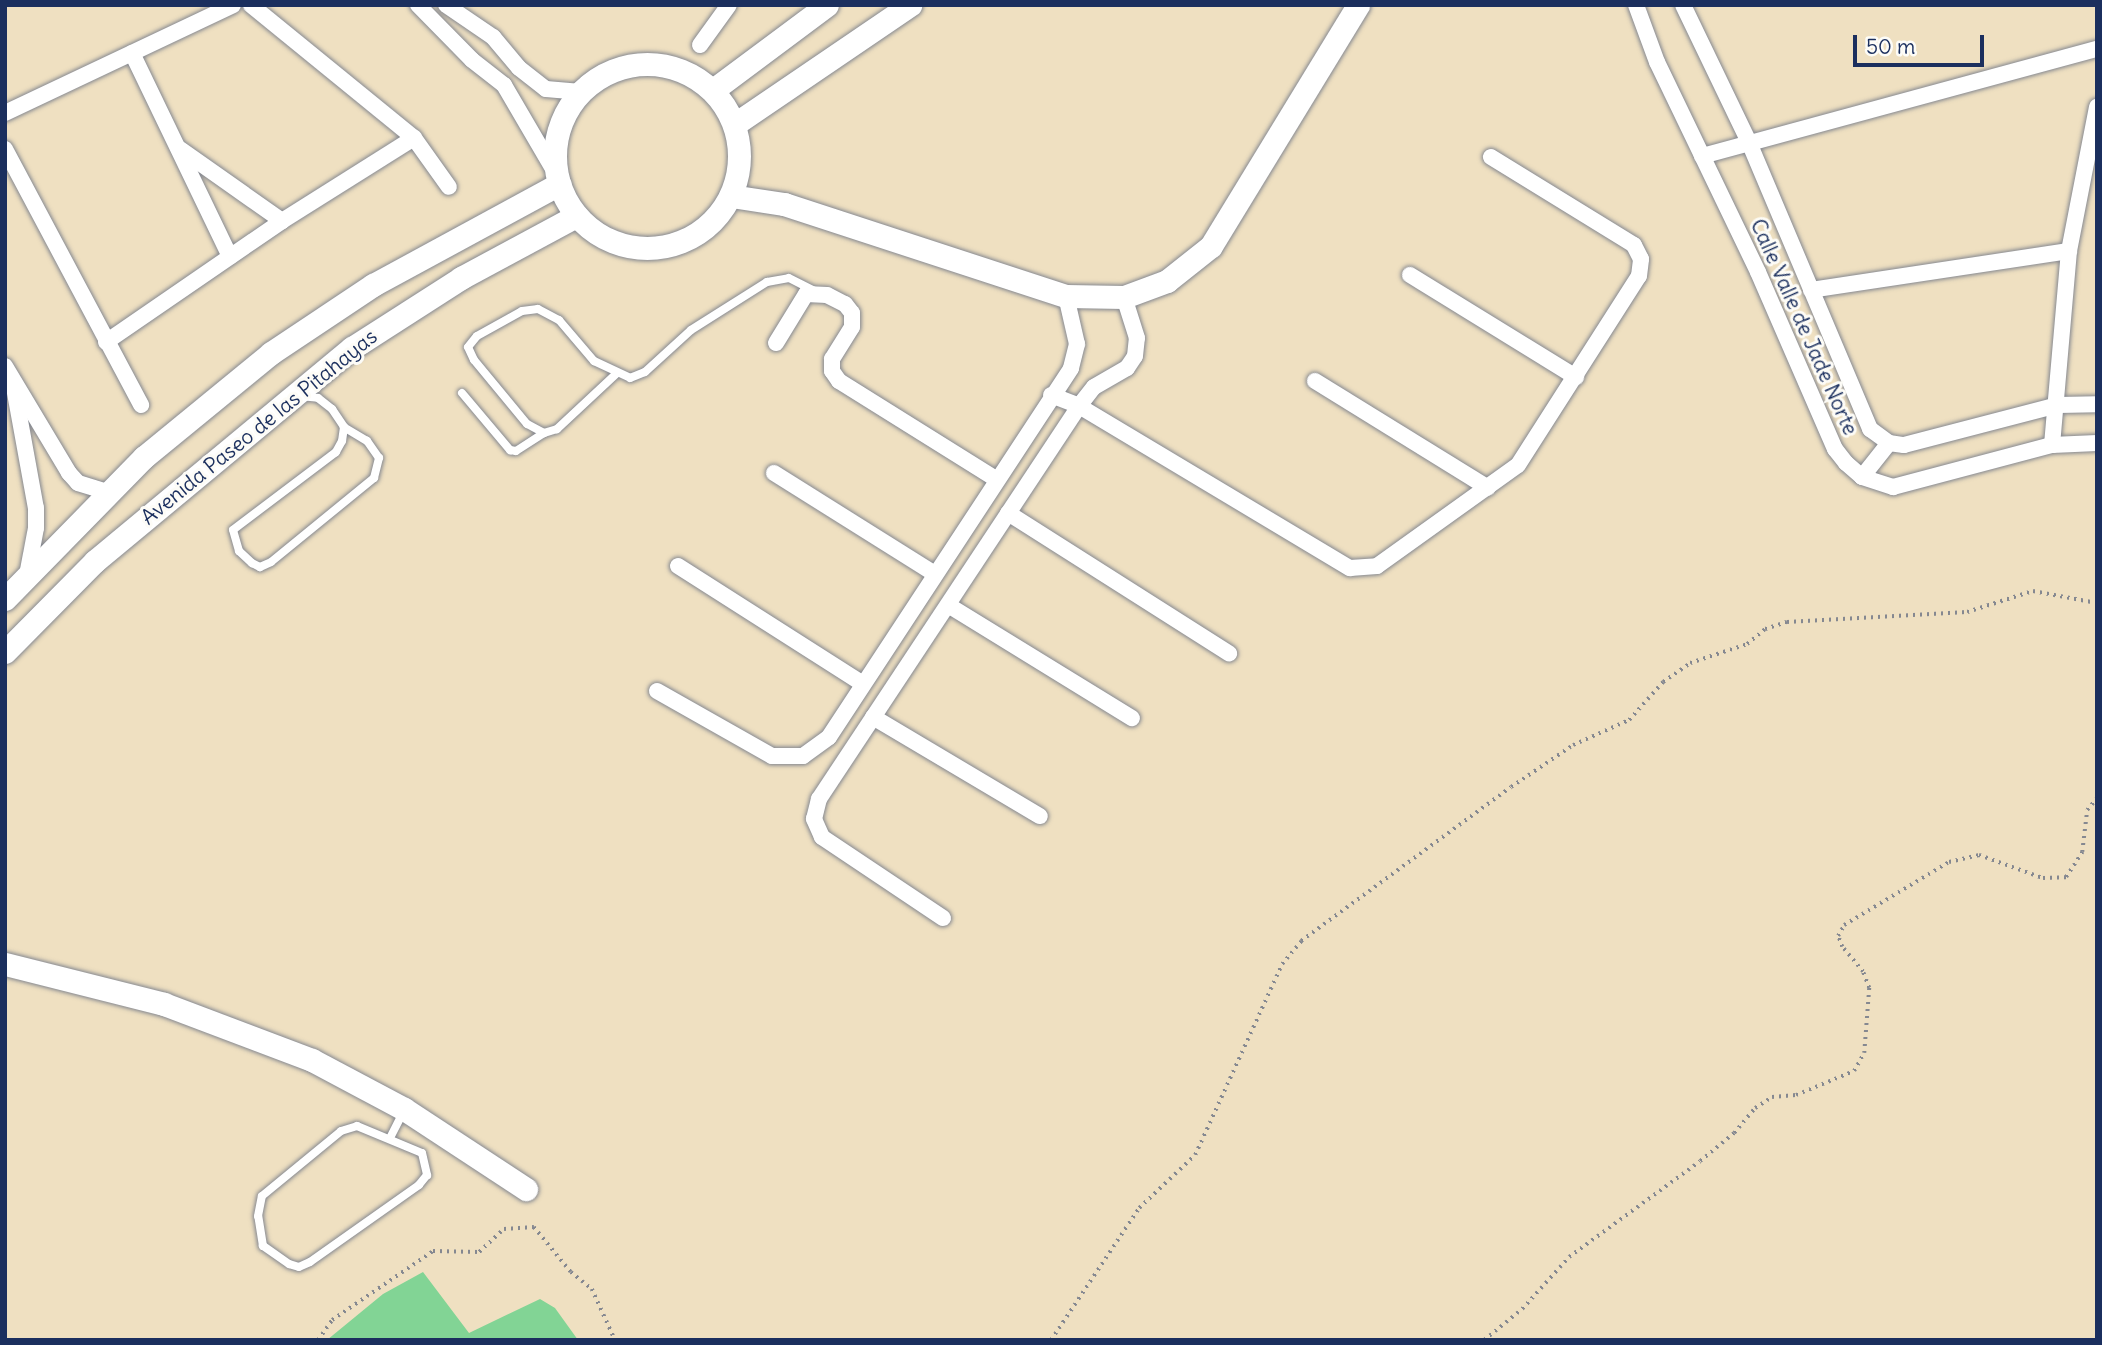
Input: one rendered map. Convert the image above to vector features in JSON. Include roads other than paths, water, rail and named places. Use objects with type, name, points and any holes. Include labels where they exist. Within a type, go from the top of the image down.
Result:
[{"type":"street","points":[[5,113],[233,5]]},
{"type":"street","points":[[251,5],[414,138],[449,187]]},
{"type":"street","points":[[418,5],[480,68],[504,85],[556,175],[576,216],[605,239],[640,249],[677,244],[709,226],[731,196],[740,160],[735,124],[713,90],[686,71],[659,64],[630,65],[604,74],[581,92],[564,117],[556,175]]},
{"type":"street","points":[[446,5],[493,37],[519,68],[546,89],[581,92]]},
{"type":"street","points":[[700,44],[729,5]]},
{"type":"street","points":[[713,90],[827,5]]},
{"type":"street","points":[[735,124],[910,5]]},
{"type":"street","points":[[731,196],[784,204],[1066,296],[1124,297],[1167,281],[1211,246],[1358,5]]},
{"type":"street","name":"Calle Valle de Jade Norte","points":[[1636,5],[1657,62],[1835,449],[1863,477],[1893,487],[2052,445],[2097,443]]},
{"type":"street","name":"Calle Valle de Jade Norte","points":[[1683,5],[1748,140],[1870,429],[1889,443],[1904,445],[2059,405],[2097,404]]},
{"type":"street","points":[[1702,156],[1748,140],[1937,96],[2097,49]]},
{"type":"street","points":[[132,53],[230,257]]},
{"type":"street","points":[[504,85],[519,68]]},
{"type":"street","points":[[2052,445],[2059,405],[2069,251],[2097,107]]},
{"type":"street","points":[[106,342],[282,221],[414,138]]},
{"type":"street","points":[[178,148],[282,221]]},
{"type":"street","points":[[5,149],[141,405]]},
{"type":"street","points":[[1051,395],[1079,405],[1350,568],[1377,566],[1518,465],[1639,276],[1641,259],[1634,245],[1491,157]]},
{"type":"street","name":"Avenida Paseo de las Pitahayas","points":[[5,599],[108,492],[271,353],[373,285],[556,175]]},
{"type":"street","name":"Avenida Paseo de las Pitahayas","points":[[5,652],[95,561],[352,348],[461,278],[576,216]]},
{"type":"street","points":[[1811,289],[2069,251]]},
{"type":"street","points":[[1410,275],[1576,377]]},
{"type":"street","points":[[776,343],[806,294],[817,292],[845,304],[852,313],[852,327],[832,359],[832,371],[839,381],[996,479]]},
{"type":"street","points":[[657,691],[772,756],[803,756],[829,737],[1071,368],[1077,344],[1066,296]]},
{"type":"street","points":[[943,918],[822,837],[814,819],[819,799],[1079,405],[1094,387],[1127,368],[1135,356],[1137,338],[1124,297]]},
{"type":"street","points":[[5,366],[69,473],[78,483],[108,492]]},
{"type":"street","points":[[1315,381],[1488,488]]},
{"type":"street","points":[[13,382],[36,508],[36,528],[27,575]]},
{"type":"street","points":[[1863,477],[1889,443]]},
{"type":"street","points":[[774,473],[935,574]]},
{"type":"street","points":[[1009,513],[1229,653]]},
{"type":"street","points":[[678,566],[863,684]]},
{"type":"street","points":[[948,605],[1132,718]]},
{"type":"street","points":[[873,717],[1040,816]]},
{"type":"street","points":[[5,964],[164,1004],[312,1060],[404,1110],[526,1189]]},
{"type":"lane","points":[[544,433],[527,424],[474,360],[468,347],[477,336],[522,311],[538,309],[559,320],[594,361],[615,374],[630,378],[645,372],[691,330],[767,282],[789,278],[817,292]]},
{"type":"lane","points":[[463,393],[510,450],[516,451],[544,433],[557,429],[615,374]]},
{"type":"lane","points":[[290,398],[318,398],[344,427],[367,441],[379,458],[374,478],[271,562],[260,566],[252,563],[239,551],[233,530],[335,452],[344,427]]},
{"type":"lane","points":[[390,1138],[404,1110]]},
{"type":"lane","points":[[357,1126],[390,1138],[422,1153],[428,1164],[419,1185],[299,1267],[262,1246],[258,1216],[262,1196],[271,1187],[341,1130],[357,1126]]}]
